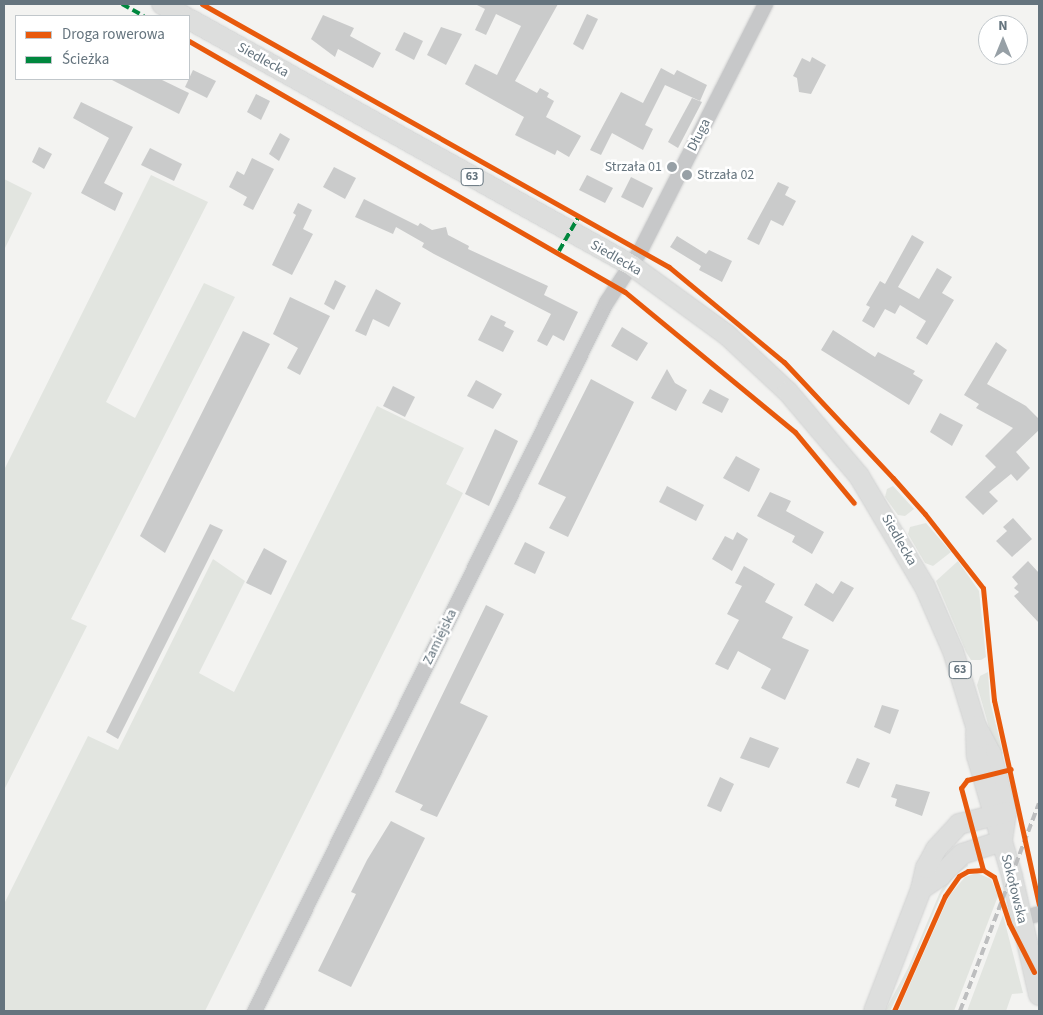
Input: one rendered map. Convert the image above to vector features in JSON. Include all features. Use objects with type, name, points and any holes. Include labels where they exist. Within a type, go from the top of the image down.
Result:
[{"type":"main road","points":[[162,4],[182,15]]},
{"type":"main road","name":"Siedlecka","points":[[190,20],[631,265],[727,335],[806,411],[840,452],[881,510],[912,562],[938,615]]},
{"type":"main road","name":"Sokołowska","points":[[938,615],[957,662],[976,726],[978,756],[999,814],[1002,840],[1031,916],[1039,995]]},
{"type":"main road","points":[[874,1011],[922,889],[928,863],[947,835],[968,820],[999,814]]},
{"type":"main road","points":[[922,889],[940,876],[962,854],[1002,840]]},
{"type":"street","name":"Długa","points":[[631,265],[765,4]]},
{"type":"street","name":"Zamiejska","points":[[254,1011],[606,302],[631,265]]},
{"type":"shaded area","points":[[151,175],[208,202],[106,402],[135,418],[204,283],[235,297],[71,619],[87,626],[4,790],[4,470]]},
{"type":"shaded area","points":[[4,179],[32,193],[4,250]]},
{"type":"shaded area","points":[[377,406],[464,448],[446,484],[463,493],[205,1011],[4,1011],[4,904],[88,736],[118,750],[213,559],[245,581],[199,673],[234,692]]},
{"type":"shaded area","points":[[893,486],[914,509],[905,516],[898,515],[885,497],[887,489]]},
{"type":"shaded area","points":[[926,523],[951,552],[933,566],[925,563],[908,534],[910,527]]},
{"type":"shaded area","points":[[958,561],[979,591],[986,657],[981,660],[971,660],[966,652],[936,581]]},
{"type":"shaded area","points":[[988,672],[990,701],[1003,753],[998,759],[977,685],[980,676]]},
{"type":"shaded area","points":[[967,862],[968,866],[955,875],[941,895],[909,972],[890,1011],[885,1011],[908,968],[940,892],[946,882]]},
{"type":"shaded area","points":[[977,873],[991,879],[998,896],[954,1011],[898,1011],[949,896],[965,877]]},
{"type":"shaded area","points":[[1003,915],[1023,993],[1012,994],[1006,1011],[967,1011]]},
{"type":"building","points":[[475,4],[558,4],[515,81],[537,93],[540,88],[549,93],[547,97],[554,101],[546,117],[581,136],[569,157],[557,150],[555,155],[515,135],[524,117],[465,84],[475,64],[497,75],[521,26],[496,14],[486,35],[475,30],[485,9]]},
{"type":"building","points":[[587,14],[598,19],[583,50],[573,44]]},
{"type":"building","points":[[323,15],[354,28],[350,36],[381,53],[373,68],[338,49],[335,57],[311,39]]},
{"type":"building","points":[[441,27],[462,34],[446,65],[427,55]]},
{"type":"building","points":[[404,32],[423,41],[414,60],[395,50]]},
{"type":"building","points":[[812,57],[826,65],[811,94],[799,92],[797,78],[793,76],[802,58],[810,62]]},
{"type":"building","points":[[661,68],[674,75],[677,70],[707,85],[700,101],[665,85],[645,125],[653,129],[643,150],[612,133],[601,155],[590,150],[621,92],[643,103]]},
{"type":"building","points":[[193,70],[216,81],[207,98],[185,87],[190,80]]},
{"type":"building","points":[[112,80],[162,80],[189,93],[179,114]]},
{"type":"building","points":[[256,94],[270,101],[261,120],[247,112]]},
{"type":"building","points":[[692,98],[702,102],[678,148],[668,142]]},
{"type":"building","points":[[81,102],[133,127],[104,183],[123,193],[115,211],[81,193],[109,138],[73,118]]},
{"type":"building","points":[[280,133],[290,139],[279,161],[269,154]]},
{"type":"building","points":[[39,147],[52,154],[44,169],[32,162]]},
{"type":"building","points":[[150,148],[182,164],[174,181],[141,165]]},
{"type":"building","points":[[252,158],[274,169],[253,210],[243,205],[247,197],[229,187],[237,171],[244,175]]},
{"type":"building","points":[[334,167],[356,178],[345,199],[323,187]]},
{"type":"building","points":[[587,175],[613,188],[605,203],[579,190]]},
{"type":"building","points":[[631,177],[653,188],[643,208],[621,197]]},
{"type":"building","points":[[778,182],[789,187],[785,195],[796,201],[783,226],[771,220],[759,245],[747,239]]},
{"type":"building","points":[[364,199],[418,226],[420,223],[432,230],[446,227],[448,235],[469,246],[468,249],[548,286],[544,295],[578,312],[564,341],[553,335],[547,346],[537,341],[551,314],[434,254],[422,247],[424,243],[396,227],[393,234],[355,217]]},
{"type":"building","points":[[298,203],[312,210],[303,229],[313,234],[292,275],[272,265],[296,215],[293,213]]},
{"type":"building","points":[[912,235],[924,242],[898,287],[919,299],[937,268],[952,277],[942,293],[954,300],[927,345],[916,338],[926,321],[900,305],[895,314],[885,309],[874,328],[862,321],[870,307],[866,305],[880,281],[885,284]]},
{"type":"building","points":[[677,236],[706,254],[709,250],[732,261],[722,282],[699,270],[701,266],[670,247]]},
{"type":"building","points":[[335,280],[346,286],[334,310],[324,304]]},
{"type":"building","points":[[376,289],[401,303],[389,327],[373,319],[366,336],[355,331]]},
{"type":"building","points":[[290,297],[330,316],[300,375],[287,368],[298,348],[273,334]]},
{"type":"building","points":[[491,315],[506,322],[504,326],[514,331],[503,352],[478,340]]},
{"type":"building","points":[[622,327],[648,343],[637,361],[611,346]]},
{"type":"building","points":[[833,330],[875,357],[878,352],[915,371],[913,374],[923,380],[909,405],[821,350]]},
{"type":"building","points":[[243,331],[270,344],[165,553],[140,536]]},
{"type":"building","points":[[996,342],[1007,350],[987,384],[1026,406],[1039,419],[1039,430],[1016,452],[1030,468],[1017,481],[1011,474],[989,492],[998,501],[983,515],[965,497],[996,467],[985,456],[1013,428],[976,408],[979,404],[964,395]]},
{"type":"building","points":[[667,369],[675,383],[687,390],[676,411],[651,398]]},
{"type":"building","points":[[591,379],[634,402],[568,537],[549,528],[566,497],[538,484]]},
{"type":"building","points":[[476,380],[502,394],[493,409],[467,396]]},
{"type":"building","points":[[393,386],[415,397],[405,417],[383,406]]},
{"type":"building","points":[[710,389],[729,399],[722,413],[702,403]]},
{"type":"building","points":[[940,413],[963,425],[952,446],[930,432]]},
{"type":"building","points":[[495,429],[518,441],[489,506],[465,494]]},
{"type":"building","points":[[736,456],[760,469],[749,492],[723,478]]},
{"type":"building","points":[[667,486],[704,505],[696,521],[659,502]]},
{"type":"building","points":[[770,492],[791,501],[786,511],[824,532],[812,554],[792,542],[795,536],[757,516]]},
{"type":"building","points":[[1013,518],[1032,539],[1012,557],[996,541],[1007,531],[1003,527]]},
{"type":"building","points":[[210,524],[223,530],[118,739],[106,732]]},
{"type":"building","points":[[737,532],[748,539],[732,571],[712,559],[725,536],[733,540]]},
{"type":"building","points":[[525,542],[545,552],[535,574],[514,564]]},
{"type":"building","points":[[264,548],[287,561],[271,595],[246,583]]},
{"type":"building","points":[[1028,561],[1039,573],[1039,623],[1014,596],[1019,592],[1014,588],[1018,584],[1012,577]]},
{"type":"building","points":[[744,566],[775,584],[765,602],[793,617],[782,638],[809,650],[785,700],[761,688],[771,669],[738,651],[728,670],[715,664],[739,620],[727,614],[742,586],[735,583]]},
{"type":"building","points":[[841,581],[854,588],[833,622],[804,605],[816,583],[833,594]]},
{"type":"building","points":[[486,605],[504,614],[460,703],[488,716],[437,817],[420,810],[423,805],[395,792]]},
{"type":"building","points":[[882,705],[899,710],[890,734],[874,727]]},
{"type":"building","points":[[750,737],[779,748],[769,768],[740,758]]},
{"type":"building","points":[[857,758],[870,763],[859,788],[846,783]]},
{"type":"building","points":[[720,777],[734,784],[721,812],[707,806]]},
{"type":"building","points":[[896,784],[930,792],[922,816],[895,806],[897,799],[891,797]]},
{"type":"building","points":[[391,821],[425,838],[351,987],[318,971],[356,894],[351,892],[367,860]]},
{"type":"railway","points":[[960,1011],[1039,803]]},
{"type":"marked path","points":[[122,4],[142,15]]},
{"type":"marked path","points":[[559,251],[579,216]]},
{"type":"cycle path","points":[[202,4],[669,267],[784,362],[893,478],[925,514],[983,588],[994,700],[1039,904]]},
{"type":"cycle path","points":[[190,42],[625,292],[795,432],[854,503]]},
{"type":"cycle path","points":[[983,870],[961,788],[967,780],[1011,769]]},
{"type":"cycle path","points":[[894,1011],[945,896],[959,876],[968,871],[983,870],[994,877],[1009,923],[1034,972]]},
{"type":"place","name":"Strzała 01","points":[[672,167]]},
{"type":"place","name":"Strzała 02","points":[[687,175]]}]
